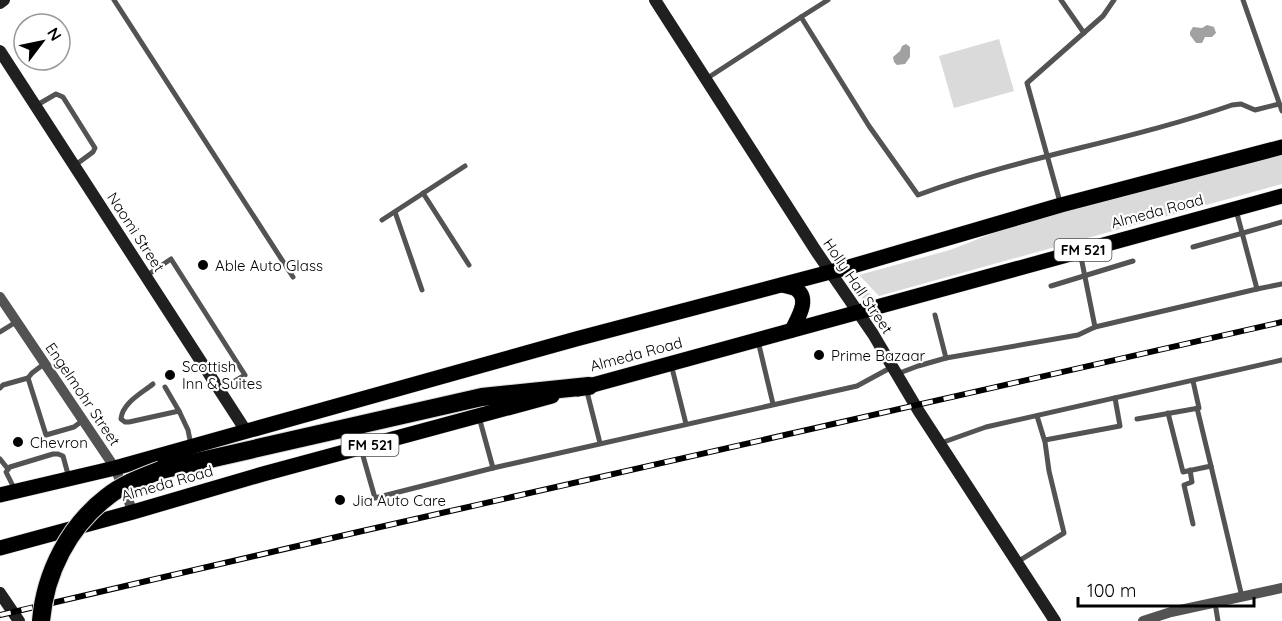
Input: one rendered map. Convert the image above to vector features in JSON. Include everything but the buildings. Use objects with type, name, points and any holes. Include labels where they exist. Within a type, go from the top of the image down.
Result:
[{"type":"highway","points":[[41,621],[47,585],[63,548],[82,520],[108,496],[135,480],[161,470],[482,397],[587,386]]},
{"type":"main road","name":"Almeda Road","points":[[0,493],[115,468],[576,339],[831,272],[1061,205],[1282,147]]},
{"type":"main road","name":"Almeda Road","points":[[0,548],[360,447],[1282,196]]},
{"type":"main road","points":[[782,285],[796,290],[803,302],[792,330]]},
{"type":"street","name":"Holly Hall Street","points":[[655,0],[873,334],[918,411],[1055,621]]},
{"type":"street","name":"Naomi Street","points":[[0,51],[246,430]]},
{"type":"street","name":"Engelmohr Street","points":[[0,297],[115,468],[133,512]]},
{"type":"street","points":[[1143,621],[1171,612],[1282,588]]},
{"type":"street","points":[[0,593],[19,621]]},
{"type":"lane","points":[[114,0],[293,277]]},
{"type":"lane","points":[[706,79],[828,0]]},
{"type":"lane","points":[[1061,0],[1084,33]]},
{"type":"lane","points":[[1061,205],[1027,83],[1104,16],[1114,0]]},
{"type":"lane","points":[[1243,0],[1282,111]]},
{"type":"lane","points":[[801,17],[869,126],[918,195],[952,182],[1232,105],[1241,104],[1255,110],[1279,104]]},
{"type":"lane","points":[[36,106],[56,94],[63,97],[95,147],[93,153],[74,166]]},
{"type":"lane","points":[[382,220],[465,166]]},
{"type":"lane","points":[[423,193],[469,265]]},
{"type":"lane","points":[[1235,208],[1257,289]]},
{"type":"lane","points":[[395,212],[422,290]]},
{"type":"lane","points":[[1193,247],[1282,222]]},
{"type":"lane","points":[[1080,251],[1095,327]]},
{"type":"lane","points":[[146,276],[171,259],[245,375],[220,390]]},
{"type":"lane","points":[[1051,286],[1133,261]]},
{"type":"lane","points":[[360,447],[375,498],[600,443],[857,386],[895,370],[946,358],[1078,334],[1095,327],[1282,284]]},
{"type":"lane","points":[[935,315],[946,358]]},
{"type":"lane","points":[[0,333],[16,322]]},
{"type":"lane","points":[[758,339],[773,404]]},
{"type":"lane","points":[[941,443],[986,428],[1282,360]]},
{"type":"lane","points":[[671,363],[686,424]]},
{"type":"lane","points":[[0,388],[3,385],[28,378],[44,364]]},
{"type":"lane","points":[[28,378],[46,435],[74,427],[83,421]]},
{"type":"lane","points":[[1193,381],[1199,408],[1197,408],[1242,597]]},
{"type":"lane","points":[[153,384],[127,404],[121,413],[124,422],[179,411]]},
{"type":"lane","points":[[587,386],[600,443]]},
{"type":"lane","points":[[165,387],[188,430],[191,446]]},
{"type":"lane","points":[[1045,440],[1120,426],[1115,398]]},
{"type":"lane","points":[[1137,419],[1197,408]]},
{"type":"lane","points":[[1168,413],[1183,472],[1211,466]]},
{"type":"lane","points":[[479,416],[493,468]]},
{"type":"lane","points":[[1017,562],[1064,533],[1049,471],[1045,440],[1037,416]]},
{"type":"lane","points":[[8,469],[58,454],[63,456],[69,478]]},
{"type":"lane","points":[[0,459],[8,469],[6,472],[16,491]]},
{"type":"lane","points":[[1190,470],[1192,482],[1184,484],[1193,524]]},
{"type":"lane","points":[[1215,603],[1218,621]]},
{"type":"shaded area","points":[[1207,25],[1214,27],[1216,33],[1212,37],[1205,37],[1202,43],[1196,43],[1190,35],[1193,27],[1202,28]]},
{"type":"shaded area","points":[[999,39],[1014,91],[954,108],[939,56]]},
{"type":"shaded area","points":[[906,44],[910,47],[910,57],[905,64],[897,65],[893,57]]},
{"type":"shaded area","points":[[1282,152],[1282,184],[879,296],[859,275],[950,250],[1009,227]]},
{"type":"shaded area","points":[[855,279],[873,297],[863,299],[854,287]]},
{"type":"railway","points":[[0,615],[1282,322]]},
{"type":"place","name":"Able Auto Glass","points":[[203,265]]},
{"type":"place","name":"Prime Bazaar","points":[[819,355]]},
{"type":"place","name":"Scottish Inn & Suites","points":[[170,375]]},
{"type":"place","name":"Chevron","points":[[18,442]]},
{"type":"place","name":"Jia Auto Care","points":[[340,500]]}]
